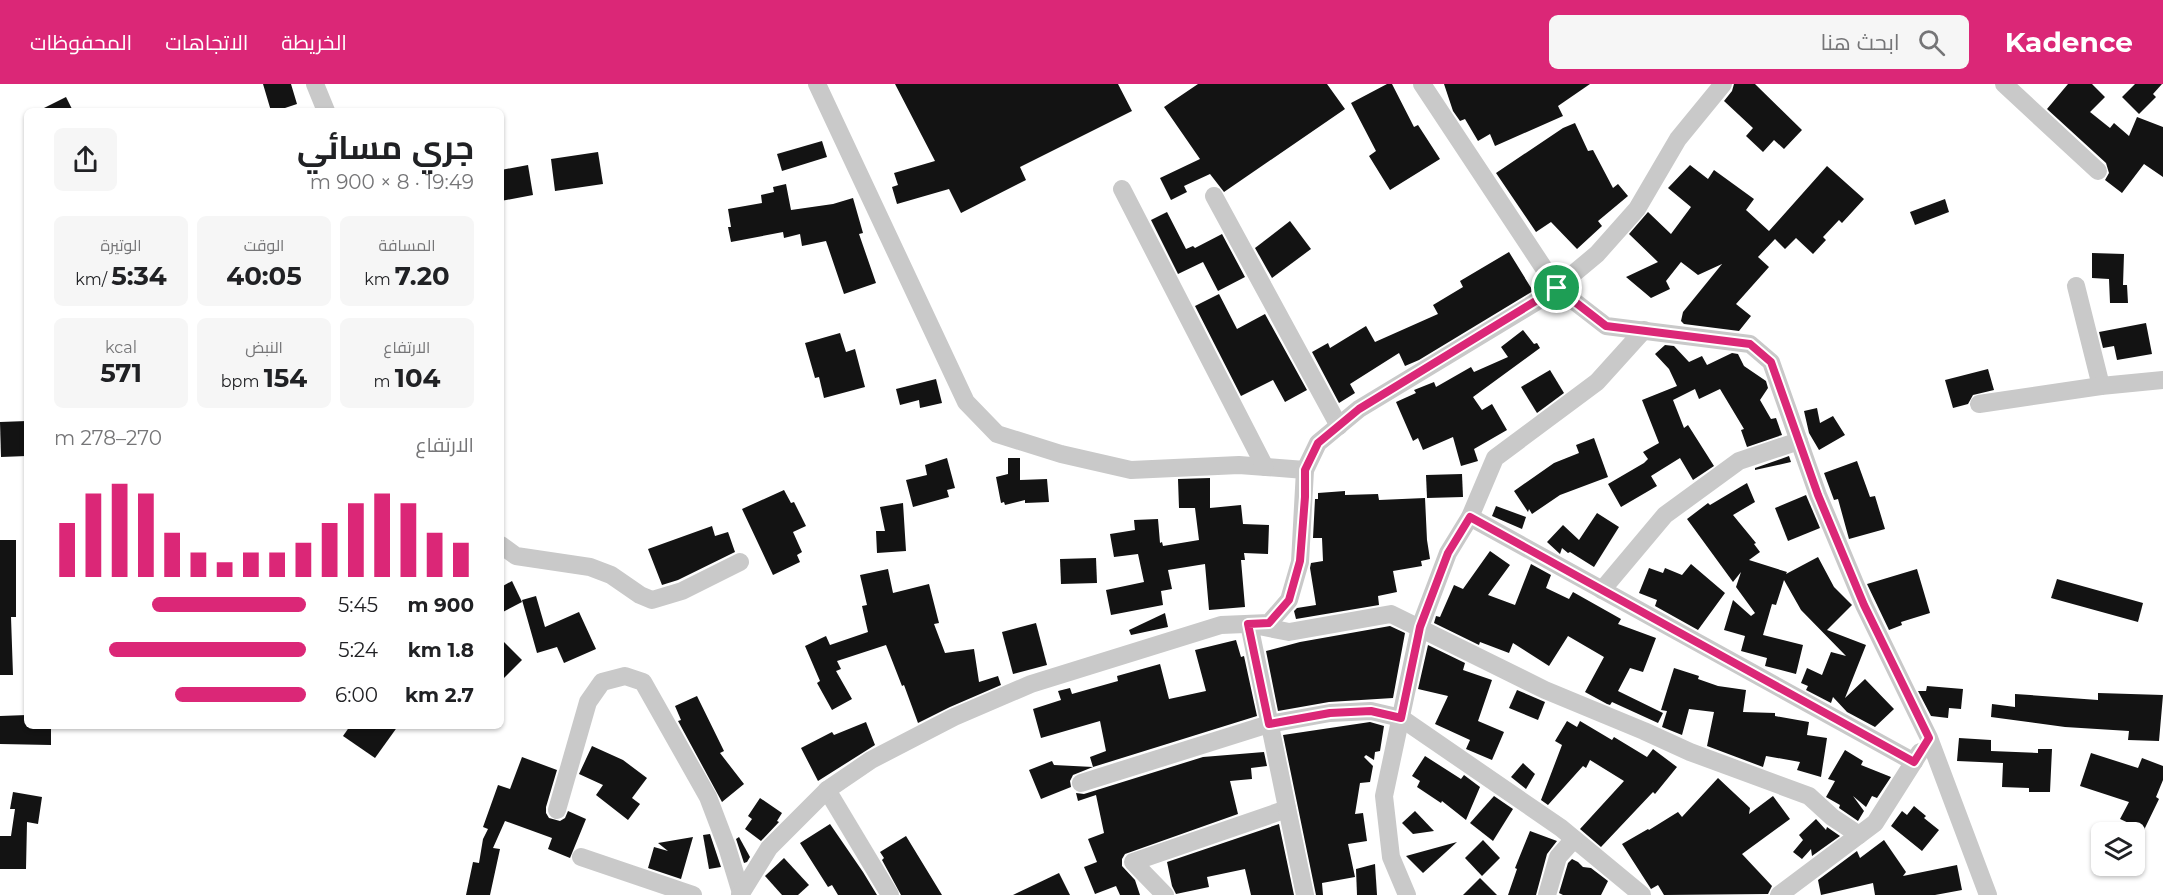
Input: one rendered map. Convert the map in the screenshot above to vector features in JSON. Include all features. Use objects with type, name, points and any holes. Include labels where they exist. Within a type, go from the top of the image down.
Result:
[{"type":"street","points":[[315,84],[325,108]]},
{"type":"street","points":[[817,84],[966,402],[998,434],[1061,454],[1131,470],[1239,465],[1305,470]]},
{"type":"street","points":[[1422,84],[1557,288],[1606,326],[1750,344],[1771,362],[1798,441],[1864,605],[1929,738],[1988,895]]},
{"type":"street","points":[[2004,84],[2098,171]]},
{"type":"street","points":[[740,894],[769,848],[827,790],[871,760],[954,717],[1031,684],[1221,625],[1269,623],[1289,600],[1300,561],[1305,470],[1318,443],[1359,409],[1557,288],[1597,254],[1637,209],[1678,139],[1714,87]]},
{"type":"street","points":[[1122,189],[1265,467]]},
{"type":"street","points":[[1214,196],[1339,426]]},
{"type":"street","points":[[2076,286],[2101,386]]},
{"type":"street","points":[[1407,895],[1391,857],[1384,796],[1420,627],[1448,553],[1470,517],[1495,458],[1597,382],[1644,330]]},
{"type":"street","points":[[1979,404],[2101,386],[2163,380]]},
{"type":"street","points":[[1602,590],[1665,515],[1739,461],[1798,441]]},
{"type":"street","points":[[1470,517],[1914,762]]},
{"type":"street","points":[[504,548],[516,556],[590,567],[611,575],[640,595],[652,600],[682,591],[740,561]]},
{"type":"street","points":[[1248,624],[1289,632],[1391,614],[1545,690],[1690,752],[1809,796],[1832,817],[1859,835]]},
{"type":"street","points":[[1248,624],[1305,895]]},
{"type":"street","points":[[557,810],[588,702],[602,682],[625,676],[643,682],[708,797],[727,847],[740,894]]},
{"type":"street","points":[[1081,783],[1269,724],[1330,713],[1371,711],[1401,718],[1574,839],[1618,886],[1642,895]]},
{"type":"street","points":[[1779,895],[1875,823],[1929,738]]},
{"type":"street","points":[[827,790],[890,895]]},
{"type":"street","points":[[1165,895],[1133,862],[1287,809]]},
{"type":"street","points":[[1547,895],[1558,857],[1574,839]]},
{"type":"street","points":[[581,857],[693,895]]},
{"type":"building","points":[[263,84],[291,84],[297,104],[285,108],[270,108]]},
{"type":"building","points":[[895,84],[1118,84],[1132,111],[1020,167],[1026,180],[961,213],[949,189],[897,204],[892,187],[898,185],[894,173],[935,161]]},
{"type":"building","points":[[1198,84],[1327,84],[1345,109],[1224,192],[1210,174],[1184,186],[1187,192],[1171,200],[1160,178],[1200,159],[1164,107]]},
{"type":"building","points":[[1387,84],[1392,84],[1414,127],[1418,125],[1440,159],[1390,190],[1369,156],[1376,151],[1351,103]]},
{"type":"building","points":[[1444,84],[1590,84],[1558,106],[1563,116],[1495,146],[1490,134],[1478,141],[1465,119],[1460,121],[1453,111]]},
{"type":"building","points":[[1734,84],[1755,84],[1802,130],[1784,149],[1774,140],[1763,152],[1746,136],[1753,128],[1724,101],[1732,91]]},
{"type":"building","points":[[2068,84],[2092,84],[2105,97],[2090,112],[2110,128],[2114,123],[2129,136],[2137,117],[2163,127],[2163,177],[2144,164],[2122,193],[2105,180],[2109,173],[2106,163],[2047,109]]},
{"type":"building","points":[[2135,84],[2162,84],[2153,94],[2156,97],[2139,114],[2122,97]]},
{"type":"building","points":[[66,97],[72,108],[44,108]]},
{"type":"building","points":[[1575,123],[1588,151],[1593,150],[1613,188],[1618,184],[1628,196],[1598,221],[1602,226],[1577,249],[1551,222],[1536,232],[1496,173],[1563,128]]},
{"type":"building","points":[[822,141],[827,157],[782,171],[777,154]]},
{"type":"building","points":[[598,152],[603,184],[555,191],[551,159]]},
{"type":"building","points":[[528,165],[533,195],[504,200],[504,169]]},
{"type":"building","points":[[1690,165],[1708,179],[1714,170],[1754,199],[1746,210],[1769,231],[1827,166],[1864,199],[1842,223],[1839,220],[1823,237],[1826,240],[1813,254],[1796,238],[1785,249],[1775,239],[1758,257],[1769,267],[1736,304],[1751,316],[1739,331],[1684,324],[1681,321],[1683,312],[1722,264],[1698,275],[1681,262],[1666,281],[1670,289],[1651,298],[1626,277],[1658,262],[1629,234],[1648,212],[1671,234],[1691,207],[1668,188]]},
{"type":"building","points":[[786,184],[791,210],[833,204],[853,198],[863,233],[859,234],[876,283],[844,294],[826,241],[802,246],[800,234],[784,238],[783,232],[731,242],[728,209],[762,203],[761,195],[774,192],[773,187]]},
{"type":"building","points":[[1945,199],[1949,212],[1915,225],[1910,212]]},
{"type":"building","points":[[1167,212],[1186,249],[1193,246],[1195,248],[1222,234],[1245,277],[1218,291],[1203,262],[1178,274],[1151,220]]},
{"type":"building","points":[[1290,221],[1311,249],[1272,278],[1255,248]]},
{"type":"building","points":[[1509,252],[1533,291],[1419,360],[1405,366],[1399,353],[1350,384],[1355,393],[1339,403],[1312,352],[1328,343],[1330,348],[1366,326],[1375,342],[1438,314],[1433,305],[1463,287],[1460,281]]},
{"type":"building","points":[[2092,253],[2124,254],[2123,285],[2127,285],[2128,303],[2110,303],[2109,279],[2092,278]]},
{"type":"building","points":[[1219,294],[1237,329],[1265,314],[1307,390],[1285,402],[1273,380],[1241,396],[1195,306]]},
{"type":"building","points":[[2146,323],[2152,354],[2117,360],[2114,346],[2103,348],[2099,332]]},
{"type":"building","points":[[1523,330],[1540,348],[1473,397],[1482,410],[1492,404],[1507,430],[1474,449],[1478,461],[1461,466],[1453,437],[1423,450],[1418,438],[1413,441],[1396,402],[1416,393],[1414,390],[1434,382],[1436,387],[1471,367],[1474,372],[1508,357],[1501,347]]},
{"type":"building","points":[[840,333],[846,352],[855,349],[865,387],[824,398],[819,377],[815,378],[805,343]]},
{"type":"building","points":[[1665,345],[1674,346],[1689,362],[1702,356],[1707,365],[1732,353],[1738,354],[1744,366],[1766,381],[1768,388],[1760,400],[1771,419],[1776,418],[1782,435],[1747,447],[1741,430],[1744,429],[1720,389],[1699,399],[1695,389],[1673,400],[1684,428],[1688,425],[1714,466],[1693,480],[1680,458],[1651,476],[1657,486],[1621,507],[1608,484],[1644,463],[1648,459],[1643,452],[1659,443],[1642,400],[1677,386],[1669,369],[1655,354]]},
{"type":"building","points":[[1988,369],[1994,390],[1973,395],[1968,404],[1953,408],[1945,380]]},
{"type":"building","points":[[1550,370],[1564,393],[1537,413],[1521,387]]},
{"type":"building","points":[[936,379],[942,403],[920,408],[919,400],[900,405],[896,389]]},
{"type":"building","points":[[1817,408],[1820,423],[1833,416],[1845,435],[1819,450],[1809,433],[1804,411]]},
{"type":"building","points":[[24,421],[24,456],[1,457],[0,422]]},
{"type":"building","points":[[1594,438],[1608,477],[1560,495],[1532,514],[1529,509],[1528,512],[1514,491],[1554,463],[1579,453],[1576,445]]},
{"type":"building","points":[[1789,456],[1791,462],[1755,470],[1755,468]]},
{"type":"building","points":[[947,458],[955,488],[947,490],[949,497],[913,507],[906,480],[927,475],[925,465]]},
{"type":"building","points":[[1008,458],[1020,458],[1020,480],[1047,479],[1049,502],[1025,503],[1025,500],[1005,505],[1004,502],[1001,503],[996,477],[1008,474]]},
{"type":"building","points":[[1857,461],[1870,497],[1875,496],[1885,529],[1849,539],[1838,499],[1834,500],[1824,473]]},
{"type":"building","points":[[1462,474],[1463,497],[1427,498],[1426,475]]},
{"type":"building","points":[[1210,478],[1210,508],[1241,505],[1243,524],[1269,525],[1268,554],[1244,553],[1245,560],[1241,560],[1245,607],[1209,610],[1205,564],[1168,570],[1172,589],[1161,591],[1163,605],[1111,615],[1106,590],[1144,582],[1138,554],[1114,557],[1110,534],[1135,530],[1134,520],[1158,519],[1160,543],[1162,542],[1163,546],[1199,540],[1195,508],[1179,508],[1178,479]]},
{"type":"building","points":[[1747,483],[1755,502],[1733,515],[1756,543],[1754,544],[1760,552],[1749,560],[1787,572],[1786,574],[1818,557],[1834,587],[1852,605],[1827,630],[1866,645],[1845,698],[1865,679],[1894,709],[1875,727],[1847,712],[1833,697],[1831,703],[1806,690],[1808,686],[1801,683],[1807,668],[1822,675],[1831,652],[1846,656],[1801,610],[1784,580],[1776,605],[1772,604],[1763,635],[1803,645],[1796,674],[1765,666],[1767,658],[1741,651],[1745,636],[1724,630],[1733,600],[1751,616],[1755,613],[1736,587],[1741,572],[1733,582],[1687,519],[1708,503],[1710,505]]},
{"type":"building","points":[[784,490],[791,503],[794,502],[806,526],[793,532],[802,552],[797,555],[800,562],[773,575],[742,509]]},
{"type":"building","points":[[1345,491],[1345,495],[1378,494],[1379,500],[1425,498],[1430,559],[1421,561],[1422,566],[1393,571],[1397,592],[1378,596],[1379,605],[1296,619],[1294,611],[1297,608],[1316,605],[1310,568],[1311,563],[1323,561],[1322,538],[1313,538],[1315,499],[1318,499],[1318,493]]},
{"type":"building","points":[[1806,495],[1820,528],[1788,541],[1775,508]]},
{"type":"building","points":[[903,503],[906,551],[877,553],[876,531],[885,531],[880,507]]},
{"type":"building","points":[[1496,506],[1526,517],[1522,529],[1492,516]]},
{"type":"building","points":[[1597,513],[1619,527],[1594,567],[1562,548],[1560,554],[1547,542],[1563,525],[1579,540]]},
{"type":"building","points":[[712,526],[715,536],[728,532],[735,552],[678,580],[662,585],[648,549]]},
{"type":"building","points":[[0,540],[16,540],[16,617],[11,617],[13,675],[0,675]]},
{"type":"building","points":[[1490,551],[1510,565],[1488,595],[1515,605],[1531,564],[1551,575],[1546,588],[1569,599],[1573,592],[1621,619],[1618,624],[1656,638],[1643,672],[1630,668],[1618,691],[1663,713],[1658,723],[1612,702],[1610,705],[1607,704],[1585,692],[1604,657],[1568,636],[1549,666],[1513,643],[1509,653],[1480,642],[1479,645],[1434,623],[1436,616],[1440,617],[1454,585],[1463,589]]},
{"type":"building","points":[[1096,558],[1097,583],[1061,584],[1060,559]]},
{"type":"building","points":[[1691,564],[1725,593],[1698,630],[1655,606],[1657,600],[1639,593],[1649,568],[1663,573],[1665,568],[1682,575]]},
{"type":"building","points":[[888,569],[893,593],[929,584],[939,623],[934,624],[945,653],[974,649],[979,682],[998,676],[1001,685],[918,723],[886,645],[837,661],[841,669],[836,671],[852,699],[832,710],[817,683],[820,681],[805,646],[826,636],[830,645],[868,632],[862,606],[867,605],[860,575]]},
{"type":"building","points":[[1917,569],[1930,613],[1901,622],[1902,625],[1889,630],[1867,584]]},
{"type":"building","points":[[2057,579],[2143,603],[2138,622],[2051,598]]},
{"type":"building","points":[[512,581],[522,602],[504,611],[504,585]]},
{"type":"building","points":[[536,596],[545,627],[579,612],[596,649],[564,663],[557,647],[537,653],[522,600]]},
{"type":"building","points":[[1165,613],[1168,627],[1131,635],[1129,630]]},
{"type":"building","points":[[1036,623],[1047,665],[1013,674],[1002,632]]},
{"type":"building","points":[[1390,626],[1405,633],[1393,698],[1329,702],[1278,711],[1266,651],[1300,642]]},
{"type":"building","points":[[1236,640],[1241,657],[1244,656],[1257,716],[1093,767],[1090,757],[1106,751],[1100,721],[1041,738],[1033,709],[1061,700],[1058,691],[1070,688],[1072,694],[1118,681],[1117,676],[1160,664],[1169,699],[1206,691],[1195,650]]},
{"type":"building","points":[[504,642],[522,660],[504,678]]},
{"type":"building","points":[[1428,645],[1465,663],[1463,670],[1492,680],[1478,721],[1504,732],[1492,760],[1466,749],[1470,740],[1435,724],[1448,696],[1418,689]]},
{"type":"building","points":[[1674,668],[1699,676],[1698,679],[1718,686],[1746,690],[1743,712],[1775,713],[1775,716],[1809,722],[1807,735],[1827,738],[1821,777],[1797,770],[1800,762],[1766,756],[1763,767],[1707,746],[1714,712],[1689,709],[1682,735],[1662,727],[1667,711],[1661,710]]},
{"type":"building","points":[[1927,686],[1963,689],[1961,709],[1949,708],[1948,718],[1931,716],[1918,691],[1926,691]]},
{"type":"building","points":[[1517,690],[1545,702],[1538,720],[1509,708]]},
{"type":"building","points":[[2098,693],[2163,695],[2159,741],[2128,740],[2129,731],[2065,727],[1991,717],[1992,704],[2015,707],[2015,694],[2098,700]]},
{"type":"building","points":[[697,696],[724,751],[720,753],[744,784],[722,802],[678,721],[681,720],[675,706]]},
{"type":"building","points":[[24,715],[24,729],[51,729],[51,745],[0,744],[0,716]]},
{"type":"building","points":[[1567,721],[1577,727],[1580,721],[1612,740],[1614,737],[1647,757],[1653,749],[1677,767],[1655,794],[1653,792],[1601,847],[1580,829],[1624,781],[1590,760],[1586,768],[1583,766],[1548,805],[1541,800],[1562,745],[1555,741]]},
{"type":"building","points":[[866,722],[875,745],[818,781],[801,748],[832,732],[834,735]]},
{"type":"building","points":[[1370,722],[1384,726],[1380,751],[1375,752],[1374,760],[1366,755],[1364,757],[1373,766],[1370,782],[1360,783],[1355,814],[1363,813],[1367,841],[1348,844],[1355,877],[1322,883],[1323,895],[1316,895],[1283,735]]},
{"type":"building","points":[[348,729],[396,729],[375,758],[343,736]]},
{"type":"building","points":[[1959,738],[1991,740],[1991,751],[2038,753],[2038,749],[2052,749],[2050,792],[2029,792],[2029,788],[2002,787],[2003,763],[1957,761]]},
{"type":"building","points":[[592,746],[623,760],[647,778],[632,798],[640,804],[628,820],[596,795],[603,785],[579,774]]},
{"type":"building","points":[[1845,750],[1863,761],[1861,765],[1891,777],[1877,798],[1872,796],[1866,807],[1853,796],[1864,811],[1858,821],[1839,808],[1840,805],[1826,797],[1835,781],[1828,779]]},
{"type":"building","points":[[1264,752],[1267,766],[1251,768],[1252,779],[1230,781],[1238,814],[1125,854],[1122,866],[1135,880],[1140,895],[1120,895],[1116,886],[1095,894],[1084,867],[1097,862],[1088,839],[1104,833],[1096,795],[1078,801],[1076,793],[1084,794],[1203,757]]},
{"type":"building","points":[[2091,753],[2138,768],[2142,758],[2163,766],[2163,780],[2156,797],[2159,799],[2145,828],[2145,822],[2127,822],[2120,819],[2129,802],[2080,786]]},
{"type":"building","points":[[1425,756],[1461,779],[1464,775],[1480,787],[1466,820],[1442,801],[1441,803],[1417,787],[1420,781],[1412,776]]},
{"type":"building","points":[[522,757],[557,770],[546,807],[549,818],[560,821],[565,818],[568,811],[586,819],[570,858],[548,849],[552,838],[505,821],[493,848],[500,849],[490,895],[466,895],[473,862],[479,863],[483,839],[488,829],[483,827],[498,785],[510,789]]},
{"type":"building","points":[[1052,761],[1054,765],[1093,767],[1073,775],[1070,781],[1071,787],[1041,799],[1029,770]]},
{"type":"building","points":[[1523,763],[1535,774],[1526,789],[1511,777]]},
{"type":"building","points":[[1718,778],[1750,808],[1749,814],[1773,796],[1790,819],[1742,854],[1772,886],[1768,894],[1664,895],[1658,885],[1651,889],[1622,844],[1678,812],[1682,817]]},
{"type":"building","points":[[13,792],[42,797],[38,824],[27,822],[26,869],[0,869],[0,836],[11,836],[15,809],[10,809]]},
{"type":"building","points":[[1494,796],[1513,809],[1493,841],[1470,823]]},
{"type":"building","points":[[760,798],[782,813],[777,821],[779,822],[761,841],[745,829],[752,819],[748,816]]},
{"type":"building","points":[[1914,806],[1939,830],[1922,851],[1891,826],[1902,811],[1907,815]]},
{"type":"building","points":[[1415,811],[1434,831],[1413,834],[1402,823]]},
{"type":"building","points":[[1816,819],[1826,830],[1827,827],[1840,836],[1812,856],[1811,849],[1802,859],[1793,852],[1803,840],[1799,835]]},
{"type":"building","points":[[830,824],[877,895],[838,895],[832,885],[828,887],[800,843]]},
{"type":"building","points":[[1279,824],[1294,895],[1251,895],[1245,869],[1207,877],[1209,887],[1176,894],[1167,862]]},
{"type":"building","points":[[1530,831],[1557,841],[1547,854],[1536,895],[1508,895],[1517,869],[1515,868]]},
{"type":"building","points":[[710,834],[721,867],[709,869],[703,835]]},
{"type":"building","points":[[906,836],[942,895],[901,895],[880,852]]},
{"type":"building","points":[[693,837],[681,879],[648,868],[654,847],[668,851],[658,843]]},
{"type":"building","points":[[739,837],[750,857],[744,863],[736,839]]},
{"type":"building","points":[[1483,840],[1500,858],[1482,876],[1465,858]]},
{"type":"building","points":[[1884,840],[1906,872],[1903,876],[1957,865],[1962,890],[1935,895],[1875,895],[1873,883],[1821,895],[1818,880],[1857,851],[1860,858]]},
{"type":"building","points":[[1457,842],[1423,873],[1406,856]]},
{"type":"building","points":[[784,858],[809,885],[798,895],[782,895],[765,876]]},
{"type":"building","points":[[1572,859],[1583,867],[1591,868],[1608,881],[1601,895],[1563,895],[1559,893],[1568,863]]},
{"type":"building","points":[[1375,864],[1377,895],[1357,895],[1356,869]]},
{"type":"building","points":[[1059,873],[1070,895],[1013,895]]},
{"type":"building","points":[[1480,878],[1497,895],[1463,895]]},
{"type":"route","points":[[1557,288],[1606,326],[1750,344],[1771,362],[1818,495],[1864,605],[1929,738],[1914,762],[1470,517],[1448,553],[1420,627],[1401,718],[1371,711],[1330,713],[1269,724],[1248,624],[1269,623],[1289,600],[1300,561],[1305,470],[1318,443],[1359,409],[1557,288]]}]
